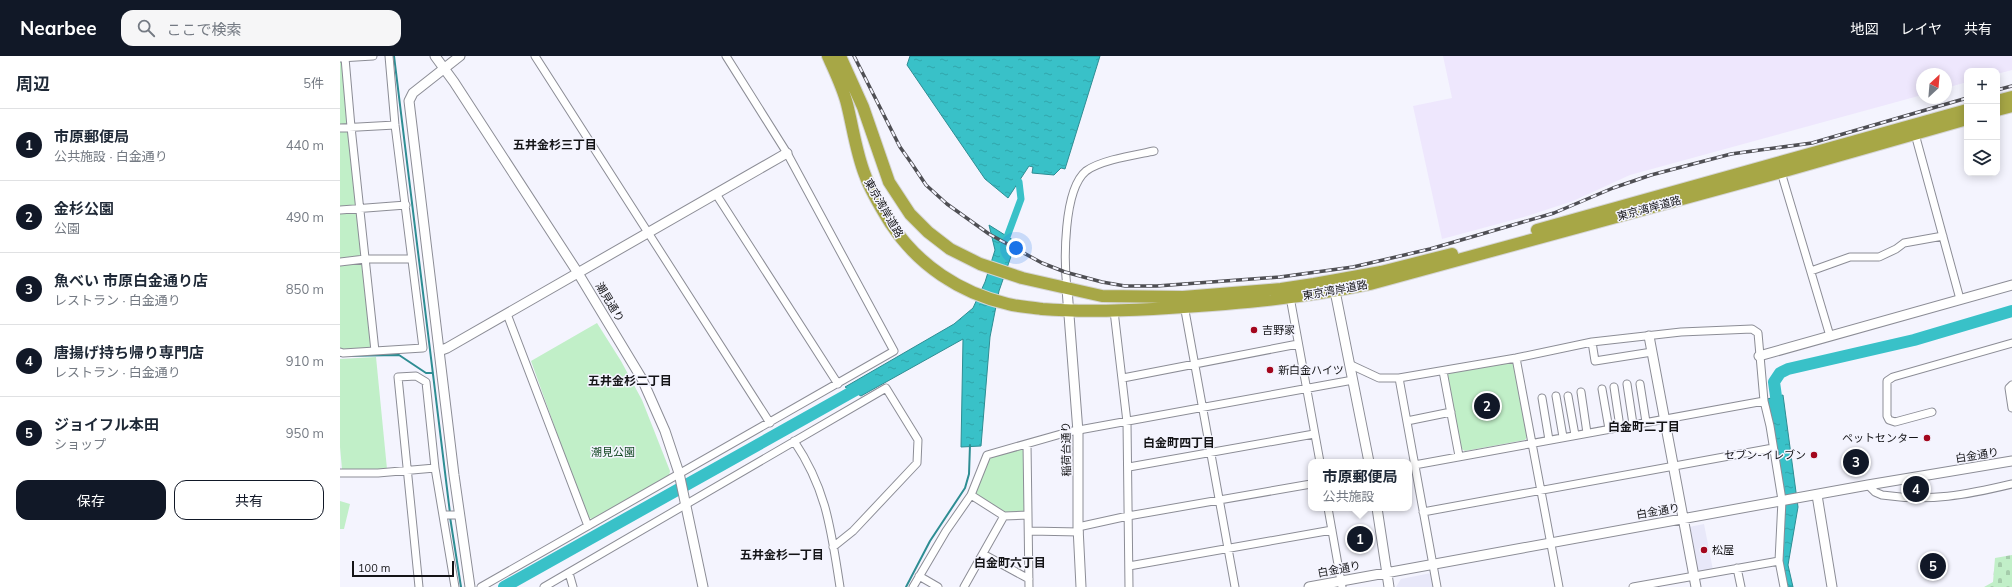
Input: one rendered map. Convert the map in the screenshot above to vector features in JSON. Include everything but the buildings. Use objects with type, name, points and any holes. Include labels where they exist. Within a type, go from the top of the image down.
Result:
[{"type":"highway","name":"東京湾岸道路","points":[[828,56],[846,103],[865,176],[884,212],[900,236],[916,255],[934,270],[970,291],[988,298],[1015,306],[1068,311],[1114,311],[1281,289],[1381,272],[1501,241],[1964,111]]},
{"type":"highway","name":"東京湾岸道路","points":[[840,56],[863,107],[889,182],[902,203],[919,224],[938,241],[980,264],[1067,290],[1114,298],[1183,302],[1290,297],[1335,291],[1411,274],[1964,120]]},
{"type":"highway","points":[[2000,100],[2012,97]]},
{"type":"highway","points":[[2000,109],[2012,106]]},
{"type":"street","points":[[373,56],[343,58],[375,351]]},
{"type":"street","points":[[340,352],[342,354],[423,348],[395,125],[389,56]]},
{"type":"street","name":"潮見通り","points":[[435,56],[445,68],[578,273],[642,379],[665,431],[679,473],[703,587]]},
{"type":"street","points":[[460,56],[413,93],[409,101],[439,351],[470,587]]},
{"type":"street","points":[[535,56],[770,423]]},
{"type":"street","points":[[481,587],[894,352],[787,153],[726,56]]},
{"type":"street","points":[[340,128],[395,125]]},
{"type":"street","points":[[1915,134],[1960,299]]},
{"type":"street","points":[[1067,290],[1065,272],[1067,230],[1071,203],[1081,176],[1092,168],[1154,151]]},
{"type":"street","points":[[439,351],[507,314],[787,153]]},
{"type":"street","points":[[1781,172],[1830,336]]},
{"type":"street","points":[[716,194],[838,384]]},
{"type":"street","points":[[340,210],[406,205]]},
{"type":"street","points":[[1811,271],[1850,257],[1879,257],[1896,249],[1904,243],[1942,236]]},
{"type":"street","points":[[340,262],[365,259],[411,259]]},
{"type":"street","points":[[1759,356],[2012,285]]},
{"type":"street","name":"稲荷台通り","points":[[1067,290],[1078,432],[1078,529],[1081,587]]},
{"type":"street","points":[[1335,291],[1368,459]]},
{"type":"street","points":[[1290,297],[1319,459]]},
{"type":"street","points":[[1183,302],[1201,408],[1235,587]]},
{"type":"street","points":[[1114,311],[1127,422],[1129,587]]},
{"type":"street","points":[[507,314],[588,526]]},
{"type":"street","points":[[1349,364],[1379,378],[1399,378],[1516,358],[1592,342],[1681,332],[1752,329],[1758,333],[1764,401],[1782,500],[1779,561],[1784,587]]},
{"type":"street","points":[[1649,336],[1696,587]]},
{"type":"street","points":[[1592,342],[1595,361],[1652,352]]},
{"type":"street","points":[[1932,412],[1894,422],[1889,420],[1887,381],[1892,377],[2012,343]]},
{"type":"street","points":[[1123,378],[1298,344]]},
{"type":"street","points":[[1516,358],[1559,587]]},
{"type":"street","points":[[1443,371],[1459,456]]},
{"type":"street","points":[[419,587],[398,377],[416,376],[426,382],[435,468],[454,587]]},
{"type":"street","points":[[1399,378],[1407,421],[1411,459]]},
{"type":"street","points":[[913,587],[946,531],[971,495],[987,455],[1068,432],[1078,432],[1353,380]]},
{"type":"street","points":[[1627,384],[1633,424]]},
{"type":"street","points":[[1640,384],[1646,422]]},
{"type":"street","points":[[2012,385],[2008,388],[2008,392],[2012,408]]},
{"type":"street","points":[[544,587],[886,388],[918,440],[917,463],[853,531],[833,547]]},
{"type":"street","points":[[1614,388],[1620,427]]},
{"type":"street","points":[[1602,389],[1609,429]]},
{"type":"street","points":[[1581,392],[1587,433]]},
{"type":"street","points":[[1556,396],[1563,438]]},
{"type":"street","points":[[1568,396],[1575,435]]},
{"type":"street","points":[[1542,398],[1549,440]]},
{"type":"street","points":[[1437,587],[1424,512],[1412,465],[1764,401]]},
{"type":"street","points":[[1407,421],[1451,412]]},
{"type":"street","points":[[1128,467],[1314,434]]},
{"type":"street","points":[[794,441],[806,459],[827,510],[840,587]]},
{"type":"street","points":[[1028,444],[1028,515],[1030,531],[1029,587]]},
{"type":"street","points":[[1424,512],[1773,448]]},
{"type":"street","name":"白金通り","points":[[1309,587],[1342,584],[1386,572],[1782,500],[2012,461]]},
{"type":"street","points":[[340,473],[378,473],[435,468]]},
{"type":"street","points":[[1868,485],[1875,492],[1882,495],[1931,498],[1965,495],[2012,484]]},
{"type":"street","points":[[1030,531],[1078,529],[1128,516],[1308,485]]},
{"type":"street","points":[[1817,494],[1832,587]]},
{"type":"street","points":[[971,495],[1004,516],[1028,515]]},
{"type":"street","points":[[1329,511],[1342,584]]},
{"type":"street","points":[[1377,511],[1389,587]]},
{"type":"street","points":[[443,515],[460,515]]},
{"type":"street","points":[[964,587],[984,554],[1004,516]]},
{"type":"street","points":[[1129,566],[1332,530]]},
{"type":"street","points":[[984,554],[1029,579]]},
{"type":"street","points":[[1638,586],[1779,561]]},
{"type":"street","points":[[1737,568],[1741,587]]},
{"type":"street","points":[[569,573],[573,587]]},
{"type":"street","points":[[919,576],[938,587]]},
{"type":"shaded area","points":[[1443,56],[2012,56],[2012,70],[2000,73],[2000,68],[1964,68],[1964,83],[1952,86],[1952,68],[1916,68],[1916,97],[1630,175],[1573,201],[1524,217],[1442,239],[1413,106],[1452,98]]},
{"type":"shaded area","points":[[1704,524],[1713,570],[1701,573],[1697,569],[1689,527]]},
{"type":"shaded area","points":[[1431,573],[1433,587],[1396,587],[1401,579]]},
{"type":"green space","points":[[340,58],[345,58],[375,351],[340,352]]},
{"type":"green space","name":"潮見公園","points":[[597,323],[621,361],[642,400],[670,471],[669,476],[592,519],[587,517],[531,361]]},
{"type":"green space","points":[[376,357],[387,469],[342,469],[340,447],[340,359]]},
{"type":"green space","points":[[1510,360],[1514,363],[1528,436],[1525,440],[1465,451],[1460,448],[1447,377],[1449,373]]},
{"type":"green space","points":[[1027,444],[1028,515],[1004,516],[971,495],[987,455]]},
{"type":"green space","points":[[340,501],[350,504],[344,529],[340,529]]},
{"type":"green space","points":[[2012,555],[2012,587],[1984,587],[1993,582],[1995,558]]},
{"type":"water","points":[[910,56],[1100,56],[1065,169],[1061,168],[1054,175],[1032,173],[1033,167],[1029,166],[1008,198],[985,179],[907,65]]},
{"type":"water","points":[[989,225],[1016,242],[999,291],[990,337],[981,446],[961,447],[963,339],[861,396],[845,387],[954,324],[973,308],[985,282],[995,250]]},
{"type":"water","points":[[1783,395],[1798,507],[1788,565],[1793,587],[1787,587],[1782,571],[1783,486],[1767,399]]},
{"type":"waterway","points":[[394,56],[450,513]]},
{"type":"waterway","points":[[1004,245],[1021,199],[1019,182]]},
{"type":"waterway","points":[[1778,411],[1774,382],[1780,373],[1788,369],[1914,340],[2012,311]]},
{"type":"waterway","points":[[340,356],[399,355],[426,373],[433,373]]},
{"type":"waterway","points":[[504,587],[868,383]]},
{"type":"waterway","points":[[906,587],[930,541],[965,488],[969,474],[970,445]]},
{"type":"waterway","points":[[450,517],[461,587]]},
{"type":"railway","points":[[854,56],[900,147],[926,185],[947,204],[989,234],[1042,263],[1065,272],[1102,282],[1125,286],[1157,286],[1280,277],[1353,267],[1430,249],[1554,213],[1613,188],[1651,175],[1731,154],[1812,143],[1964,99]]},
{"type":"railway","points":[[2000,89],[2012,86]]},
{"type":"place","name":"吉野家","points":[[1254,330]]},
{"type":"place","name":"新白金ハイツ","points":[[1270,370]]},
{"type":"place","name":"金杉公園","points":[[1487,406]]},
{"type":"place","name":"ペットセンター","points":[[1927,438]]},
{"type":"place","name":"セブン-イレブン","points":[[1814,455]]},
{"type":"place","name":"魚べい 市原白金通り店","points":[[1856,462]]},
{"type":"place","name":"唐揚げ持ち帰り専門店","points":[[1916,489]]},
{"type":"place","name":"市原郵便局","points":[[1360,539]]},
{"type":"place","name":"松屋","points":[[1704,550]]},
{"type":"place","name":"ジョイフル本田","points":[[1933,566]]},
{"type":"district","name":"五井金杉三丁目","points":[[555,145]]},
{"type":"district","name":"五井金杉二丁目","points":[[630,381]]},
{"type":"district","name":"白金町二丁目","points":[[1644,427]]},
{"type":"district","name":"白金町四丁目","points":[[1179,443]]},
{"type":"district","name":"五井金杉一丁目","points":[[782,555]]},
{"type":"district","name":"白金町六丁目","points":[[1010,563]]}]
